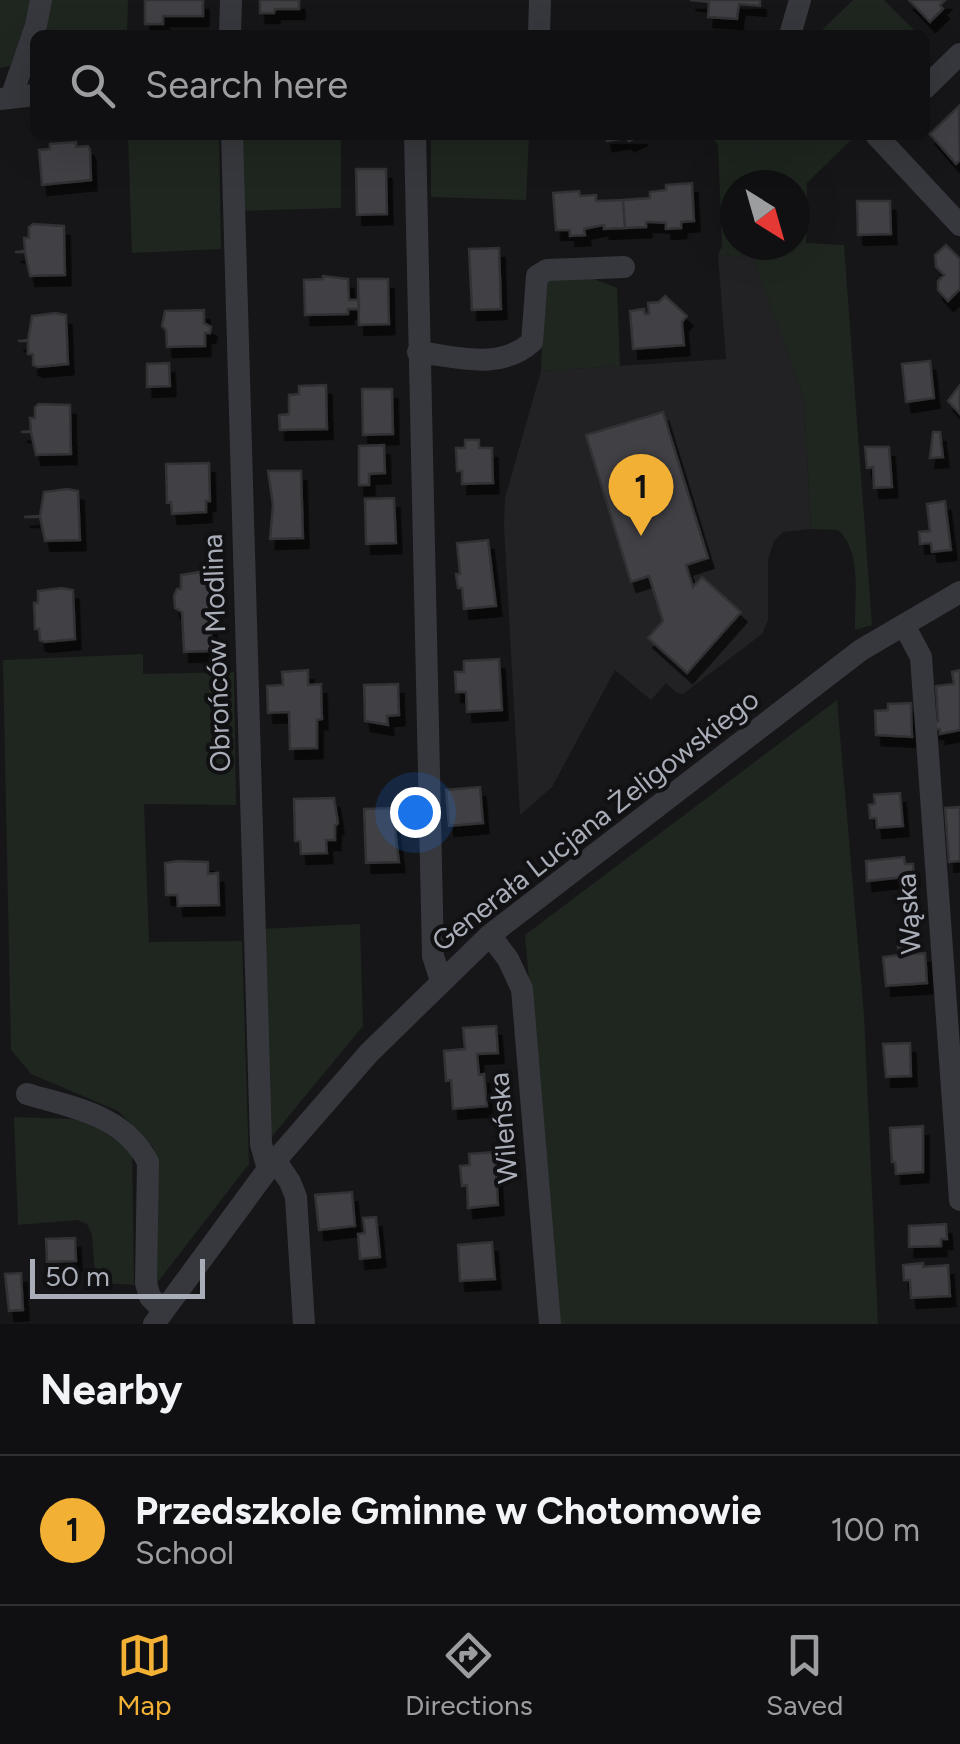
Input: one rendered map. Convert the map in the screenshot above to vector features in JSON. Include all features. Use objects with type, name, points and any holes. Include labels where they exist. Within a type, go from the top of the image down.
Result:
[{"type":"street","points":[[34,30],[40,0]]},
{"type":"street","points":[[230,30],[231,0]]},
{"type":"street","points":[[539,30],[540,0]]},
{"type":"street","points":[[791,30],[800,0]]},
{"type":"street","points":[[6,98],[30,40]]},
{"type":"street","points":[[930,83],[960,54]]},
{"type":"street","name":"Obrońców Modlina","points":[[232,140],[262,1155],[290,1182],[296,1197],[304,1324]]},
{"type":"street","points":[[415,140],[433,956],[441,981]]},
{"type":"street","points":[[881,140],[960,225]]},
{"type":"street","points":[[418,352],[510,358],[532,342],[535,281],[541,273],[624,267]]},
{"type":"street","name":"Generała Lucjana Żeligowskiego","points":[[158,1317],[272,1165],[369,1053],[490,935],[852,657],[960,592]]},
{"type":"street","name":"Wąska","points":[[905,627],[921,657],[960,1200]]},
{"type":"street","name":"Wileńska","points":[[490,935],[508,958],[522,990],[550,1324]]},
{"type":"street","points":[[27,1094],[114,1122],[141,1148],[148,1162],[146,1283],[158,1317]]},
{"type":"shaded area","points":[[0,0],[33,0],[10,66],[0,68]]},
{"type":"shaded area","points":[[51,0],[128,0],[127,30],[44,30]]},
{"type":"shaded area","points":[[853,0],[884,0],[914,30],[822,30]]},
{"type":"shaded area","points":[[128,140],[219,140],[221,249],[132,253]]},
{"type":"shaded area","points":[[237,140],[341,140],[341,208],[239,211]]},
{"type":"shaded area","points":[[431,140],[529,140],[526,200],[431,197]]},
{"type":"shaded area","points":[[714,140],[851,140],[810,180],[810,170],[720,170],[720,196],[718,145]]},
{"type":"shaded area","points":[[810,243],[844,245],[872,625],[855,630],[856,577],[846,539],[838,530],[811,529],[804,398],[754,260],[810,260]]},
{"type":"shaded area","points":[[718,255],[720,260],[754,260],[804,398],[811,529],[783,532],[774,541],[768,559],[768,620],[762,634],[683,694],[666,683],[651,700],[615,670],[552,787],[520,815],[505,498],[541,371],[726,359]]},
{"type":"shaded area","points":[[554,275],[586,276],[617,288],[620,366],[541,371],[544,284]]},
{"type":"shaded area","points":[[143,654],[143,674],[234,672],[236,805],[144,804],[149,942],[242,941],[249,1164],[157,1283],[153,1147],[118,1111],[31,1074],[11,1050],[3,660]]},
{"type":"shaded area","points":[[837,700],[864,1015],[878,1324],[559,1324],[525,935]]},
{"type":"shaded area","points":[[360,924],[363,1026],[269,1140],[261,929]]},
{"type":"shaded area","points":[[14,1117],[72,1119],[95,1125],[132,1152],[134,1285],[102,1283],[95,1277],[92,1235],[87,1224],[77,1220],[18,1225]]},
{"type":"building","points":[[145,0],[203,0],[203,16],[163,16],[163,24],[145,24]]},
{"type":"building","points":[[260,0],[299,0],[299,9],[260,13]]},
{"type":"building","points":[[690,0],[760,0],[760,6],[739,4],[737,19],[708,17],[709,2]]},
{"type":"building","points":[[909,0],[945,0],[940,5],[943,9],[930,22]]},
{"type":"building","points":[[959,106],[960,160],[956,164],[930,134]]},
{"type":"building","points":[[76,142],[76,147],[88,146],[90,150],[91,180],[42,185],[39,150],[50,149],[50,144]]},
{"type":"building","points":[[356,169],[386,169],[387,214],[357,215]]},
{"type":"building","points":[[692,183],[694,221],[681,222],[681,228],[666,229],[666,223],[646,222],[646,227],[625,228],[623,200],[650,198],[650,192],[666,190],[666,185]]},
{"type":"building","points":[[579,191],[580,196],[596,195],[596,201],[623,200],[625,228],[604,229],[604,225],[584,229],[585,235],[570,236],[570,230],[556,230],[553,193]]},
{"type":"building","points":[[857,201],[890,201],[891,234],[858,235]]},
{"type":"building","points":[[64,226],[65,275],[30,276],[25,252],[15,252],[25,251],[24,238],[29,238],[29,227]]},
{"type":"building","points":[[946,245],[960,259],[960,289],[948,301],[938,290],[938,281],[944,275],[936,267],[935,255]]},
{"type":"building","points":[[499,248],[501,309],[472,310],[469,249]]},
{"type":"building","points":[[323,276],[348,279],[349,300],[359,300],[359,309],[348,309],[348,314],[305,315],[304,280]]},
{"type":"building","points":[[358,279],[388,279],[389,324],[359,325]]},
{"type":"building","points":[[665,296],[687,316],[682,322],[684,345],[633,349],[630,311],[644,309],[649,314],[648,303],[659,302]]},
{"type":"building","points":[[204,310],[204,323],[211,327],[210,333],[205,333],[205,346],[167,347],[162,326],[165,311]]},
{"type":"building","points":[[66,315],[68,364],[38,367],[33,365],[33,354],[28,354],[28,341],[18,341],[28,340],[32,316]]},
{"type":"building","points":[[930,361],[934,398],[906,402],[902,364]]},
{"type":"building","points":[[169,363],[170,386],[147,387],[147,364]]},
{"type":"building","points":[[326,385],[327,429],[280,430],[279,415],[289,414],[289,395],[299,394],[299,386]]},
{"type":"building","points":[[960,385],[960,414],[948,401]]},
{"type":"building","points":[[362,389],[392,389],[393,434],[363,435]]},
{"type":"building","points":[[70,405],[71,454],[36,455],[31,432],[21,432],[31,431],[30,418],[35,418],[35,407]]},
{"type":"building","points":[[663,412],[708,558],[686,565],[693,587],[702,577],[741,612],[687,673],[648,638],[663,621],[649,576],[631,582],[586,435]]},
{"type":"building","points":[[933,432],[940,432],[943,457],[930,458]]},
{"type":"building","points":[[465,440],[479,440],[479,448],[492,448],[493,483],[462,484],[456,448],[465,448]]},
{"type":"building","points":[[384,445],[385,473],[369,474],[369,485],[359,485],[359,446]]},
{"type":"building","points":[[865,447],[889,447],[892,487],[874,488],[873,467],[867,468]]},
{"type":"building","points":[[209,463],[210,501],[206,501],[206,512],[172,514],[171,502],[167,503],[166,464]]},
{"type":"building","points":[[268,471],[301,471],[303,538],[270,539],[273,505]]},
{"type":"building","points":[[78,491],[80,540],[45,541],[40,517],[24,517],[40,516],[44,492]]},
{"type":"building","points":[[394,498],[396,543],[366,544],[365,499]]},
{"type":"building","points":[[945,501],[951,550],[932,552],[931,543],[920,544],[919,532],[930,531],[927,504]]},
{"type":"building","points":[[488,540],[496,606],[464,609],[456,574],[460,574],[457,543]]},
{"type":"building","points":[[211,574],[211,651],[184,652],[182,612],[175,608],[174,596],[181,589],[181,575]]},
{"type":"building","points":[[73,590],[75,639],[45,642],[40,640],[39,629],[35,629],[34,603],[38,603],[38,591]]},
{"type":"building","points":[[499,659],[502,710],[467,712],[466,692],[456,692],[455,672],[464,672],[464,661]]},
{"type":"building","points":[[308,670],[308,685],[321,684],[322,719],[317,720],[317,748],[290,749],[289,712],[268,713],[267,686],[283,685],[282,672]]},
{"type":"building","points":[[960,670],[960,730],[940,734],[933,721],[938,721],[936,686],[954,684],[952,672]]},
{"type":"building","points":[[398,684],[399,715],[387,716],[388,725],[365,721],[364,685]]},
{"type":"building","points":[[911,703],[912,737],[876,735],[875,711],[888,710],[888,704]]},
{"type":"building","points":[[480,787],[483,823],[449,826],[446,790]]},
{"type":"building","points":[[900,793],[903,826],[877,828],[876,818],[870,818],[869,805],[875,804],[874,795]]},
{"type":"building","points":[[334,798],[338,823],[335,840],[326,840],[327,853],[301,854],[300,841],[295,841],[294,799]]},
{"type":"building","points":[[960,807],[960,861],[949,862],[945,808]]},
{"type":"building","points":[[397,808],[398,823],[394,823],[399,862],[366,863],[364,809]]},
{"type":"building","points":[[904,857],[905,864],[913,864],[914,876],[867,881],[866,861]]},
{"type":"building","points":[[208,862],[208,874],[218,873],[219,905],[178,906],[177,895],[166,895],[165,863]]},
{"type":"building","points":[[909,946],[910,954],[925,953],[927,983],[886,986],[883,957],[899,955],[898,947]]},
{"type":"building","points":[[496,1026],[498,1053],[477,1054],[479,1075],[484,1074],[487,1106],[453,1109],[444,1051],[465,1049],[463,1028]]},
{"type":"building","points":[[910,1043],[911,1076],[886,1077],[883,1044]]},
{"type":"building","points":[[923,1126],[923,1172],[896,1174],[890,1128]]},
{"type":"building","points":[[495,1152],[498,1205],[468,1208],[467,1185],[462,1186],[460,1166],[470,1165],[469,1154]]},
{"type":"building","points":[[352,1192],[355,1226],[319,1230],[315,1195]]},
{"type":"building","points":[[376,1217],[380,1257],[360,1259],[358,1234],[365,1233],[363,1218]]},
{"type":"building","points":[[946,1224],[947,1239],[941,1239],[941,1246],[909,1247],[909,1226]]},
{"type":"building","points":[[75,1238],[76,1261],[47,1262],[46,1239]]},
{"type":"building","points":[[492,1242],[495,1279],[460,1281],[458,1245]]},
{"type":"building","points":[[923,1263],[923,1267],[948,1265],[950,1296],[911,1298],[910,1280],[904,1280],[903,1265]]},
{"type":"building","points":[[21,1273],[23,1310],[9,1311],[5,1274]]},
{"type":"place","name":"Przedszkole Gminne w Chotomowie","points":[[641,536]]}]
